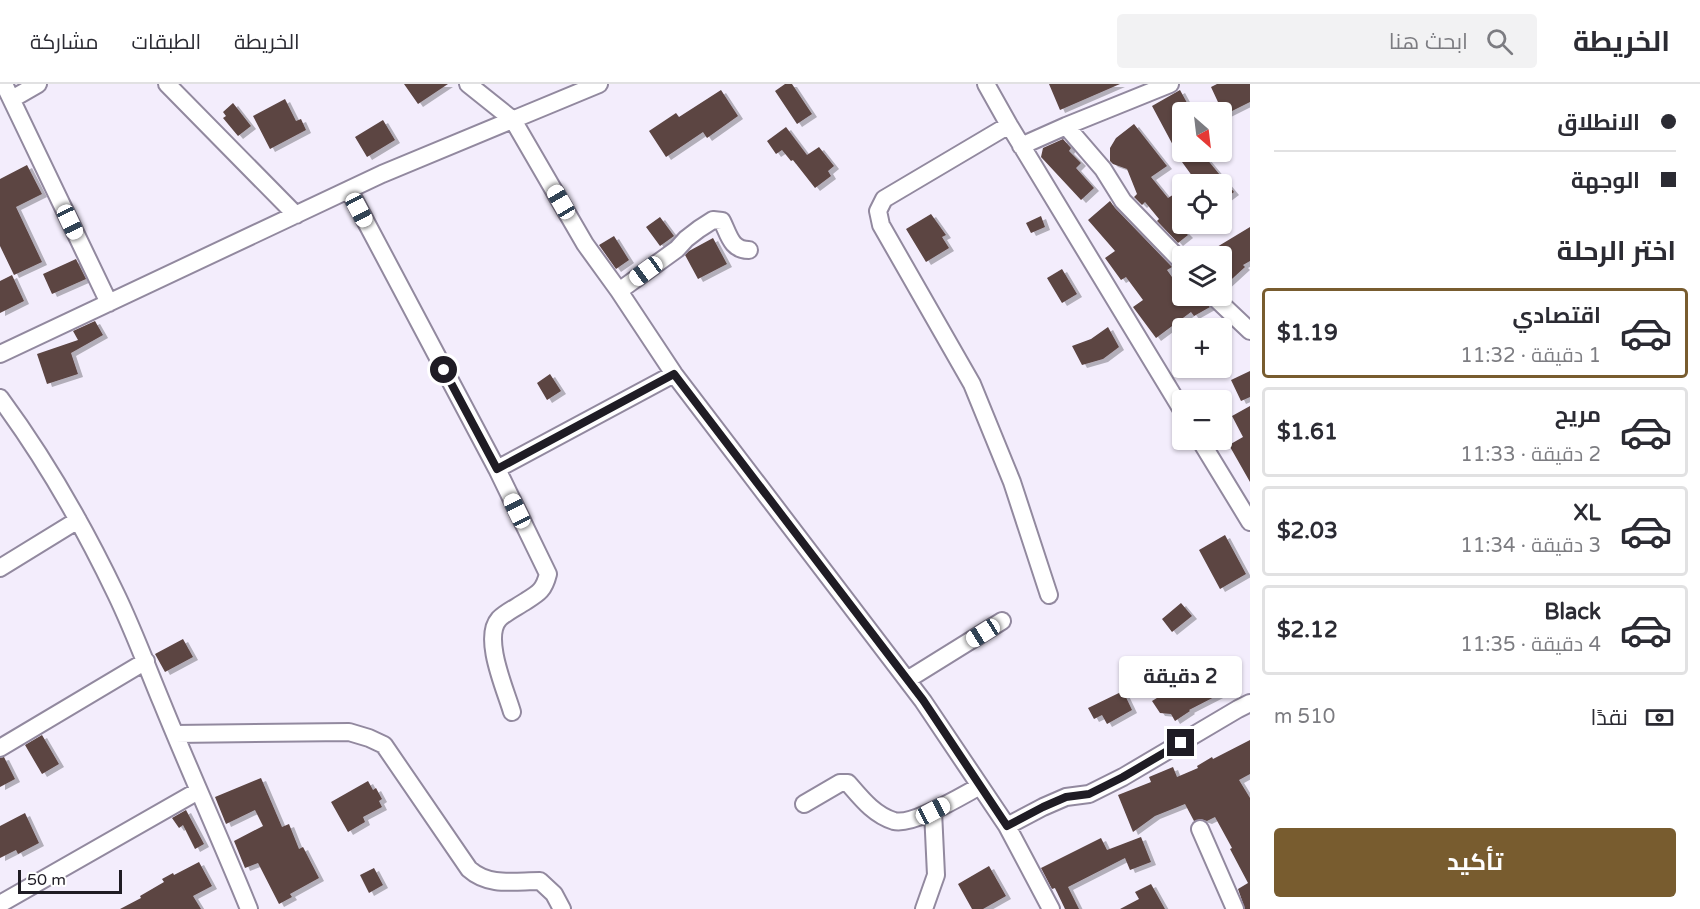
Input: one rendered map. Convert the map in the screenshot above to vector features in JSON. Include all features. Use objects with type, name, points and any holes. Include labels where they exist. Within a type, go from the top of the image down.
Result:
[{"type":"street","points":[[38,84],[8,91],[109,303]]},
{"type":"street","points":[[167,84],[296,215]]},
{"type":"street","points":[[468,84],[513,120],[585,244],[674,374],[923,700],[1007,826],[1051,909]]},
{"type":"street","points":[[0,354],[382,174],[599,84]]},
{"type":"street","points":[[986,84],[1021,146],[1172,394]]},
{"type":"street","points":[[1021,146],[1170,84]]},
{"type":"street","points":[[1009,125],[884,199],[878,211],[880,225],[972,384],[1012,482],[1050,595]]},
{"type":"street","points":[[1066,126],[1103,169],[1123,201],[1172,252]]},
{"type":"street","points":[[349,190],[497,469],[548,574],[545,585],[539,593],[508,612],[498,620],[495,628],[495,657],[512,712]]},
{"type":"street","points":[[619,291],[713,220],[722,221],[735,246],[742,250],[749,250]]},
{"type":"street","points":[[1224,306],[1250,332]]},
{"type":"street","points":[[497,469],[674,374]]},
{"type":"street","points":[[0,398],[46,464],[117,595],[249,909]]},
{"type":"street","points":[[1206,450],[1250,522]]},
{"type":"street","points":[[0,568],[78,520]]},
{"type":"street","points":[[908,680],[1002,621]]},
{"type":"street","points":[[0,748],[146,662]]},
{"type":"street","points":[[1007,826],[1066,797],[1089,794],[1123,777],[1250,703]]},
{"type":"street","points":[[176,734],[349,732],[369,738],[384,745],[469,869],[477,876],[487,880],[540,881],[554,894],[562,909]]},
{"type":"street","points":[[804,804],[844,782],[848,783],[865,804],[896,822],[907,821],[933,811],[980,786]]},
{"type":"street","points":[[0,907],[198,791]]},
{"type":"street","points":[[924,909],[936,874],[933,811]]},
{"type":"street","points":[[1200,830],[1235,909]]},
{"type":"building","points":[[404,84],[448,84],[418,104]]},
{"type":"building","points":[[785,84],[792,84],[812,114],[797,124],[775,91]]},
{"type":"building","points":[[1049,84],[1120,84],[1060,110]]},
{"type":"building","points":[[1217,84],[1250,84],[1250,102],[1232,111],[1232,102],[1218,102],[1211,87]]},
{"type":"building","points":[[721,90],[738,116],[707,138],[703,132],[666,157],[649,131],[676,113],[679,117]]},
{"type":"building","points":[[1180,90],[1187,102],[1172,102],[1172,143],[1152,106]]},
{"type":"building","points":[[285,99],[296,121],[301,119],[306,130],[270,149],[253,116]]},
{"type":"building","points":[[233,103],[251,126],[238,136],[223,118],[226,116],[223,112]]},
{"type":"building","points":[[383,120],[395,140],[367,157],[355,137]]},
{"type":"building","points":[[1134,124],[1167,166],[1151,177],[1168,198],[1172,195],[1172,234],[1188,235],[1178,243],[1157,221],[1159,219],[1145,202],[1142,205],[1134,197],[1137,194],[1127,169],[1110,161],[1110,148],[1116,138]]},
{"type":"building","points":[[786,127],[807,155],[819,147],[834,166],[828,171],[831,176],[815,188],[793,160],[791,161],[782,150],[776,154],[767,141]]},
{"type":"building","points":[[1063,139],[1071,148],[1069,151],[1081,163],[1076,168],[1094,188],[1081,200],[1041,157],[1043,148]]},
{"type":"building","points":[[1182,162],[1209,162],[1219,174],[1191,174]]},
{"type":"building","points":[[27,165],[42,194],[16,207],[42,262],[14,275],[0,246],[0,179]]},
{"type":"building","points":[[1110,201],[1172,267],[1167,270],[1172,277],[1172,306],[1210,307],[1194,316],[1191,312],[1183,318],[1172,318],[1172,326],[1156,338],[1133,307],[1143,300],[1126,277],[1121,280],[1105,258],[1115,251],[1088,220]]},
{"type":"building","points":[[931,214],[946,235],[942,237],[949,248],[926,262],[906,229]]},
{"type":"building","points":[[1041,216],[1045,227],[1031,233],[1026,223]]},
{"type":"building","points":[[660,217],[674,236],[660,246],[646,227]]},
{"type":"building","points":[[1250,227],[1250,261],[1243,265],[1245,267],[1232,279],[1232,246],[1219,246]]},
{"type":"building","points":[[614,236],[629,260],[616,269],[599,245]]},
{"type":"building","points":[[713,238],[727,264],[698,279],[685,255]]},
{"type":"building","points":[[76,259],[86,279],[52,294],[43,274]]},
{"type":"building","points":[[1062,269],[1077,294],[1062,303],[1047,278]]},
{"type":"building","points":[[12,275],[24,301],[0,313],[0,281]]},
{"type":"building","points":[[95,321],[103,335],[71,353],[78,374],[47,384],[37,354],[78,340],[73,331]]},
{"type":"building","points":[[1108,327],[1119,347],[1103,359],[1082,365],[1072,346],[1091,339]]},
{"type":"building","points":[[1250,371],[1250,397],[1241,401],[1231,380]]},
{"type":"building","points":[[550,374],[561,391],[547,400],[537,383]]},
{"type":"building","points":[[1250,406],[1250,482],[1232,450],[1232,443],[1243,437],[1232,416]]},
{"type":"building","points":[[1225,535],[1246,574],[1220,589],[1199,550]]},
{"type":"building","points":[[1181,603],[1192,616],[1172,632],[1162,619]]},
{"type":"building","points":[[183,639],[193,657],[165,672],[155,654]]},
{"type":"building","points":[[1208,667],[1224,692],[1189,710],[1175,721],[1171,714],[1160,713],[1152,701],[1178,685],[1182,679],[1188,676],[1190,679]]},
{"type":"building","points":[[1123,691],[1132,710],[1107,724],[1102,715],[1094,719],[1088,708]]},
{"type":"building","points":[[42,735],[59,764],[42,774],[25,745]]},
{"type":"building","points":[[1250,740],[1250,774],[1239,780],[1250,798],[1250,909],[1245,909],[1238,889],[1248,883],[1215,817],[1207,821],[1201,819],[1194,821],[1185,804],[1155,816],[1133,832],[1118,795],[1151,782],[1149,777],[1173,767],[1177,777],[1198,768],[1197,766],[1212,757],[1213,759]]},
{"type":"building","points":[[4,757],[15,779],[0,787],[0,758]]},
{"type":"building","points":[[261,778],[282,827],[289,824],[299,849],[303,847],[319,878],[290,894],[292,897],[279,904],[258,863],[245,868],[234,841],[263,826],[255,810],[226,824],[215,797]]},
{"type":"building","points":[[368,781],[373,790],[376,788],[382,799],[379,801],[382,807],[363,817],[365,822],[348,832],[331,802]]},
{"type":"building","points":[[186,810],[204,844],[195,849],[183,825],[179,828],[172,818]]},
{"type":"building","points":[[25,813],[39,843],[18,854],[16,850],[0,858],[0,826]]},
{"type":"building","points":[[1141,837],[1151,862],[1130,870],[1125,858],[1068,887],[1079,909],[1065,909],[1055,888],[1052,889],[1041,868],[1101,838],[1107,850]]},
{"type":"building","points":[[199,862],[212,886],[193,896],[201,909],[120,909],[164,882],[162,879]]},
{"type":"building","points":[[989,866],[1006,896],[983,909],[972,909],[958,884]]},
{"type":"building","points":[[374,868],[383,885],[369,893],[360,875]]},
{"type":"building","points":[[1151,884],[1165,909],[1120,909],[1139,899],[1135,892]]},
{"type":"route","points":[[444,370],[497,469],[674,374],[923,700],[1007,826],[1066,797],[1089,794],[1181,743]]}]
